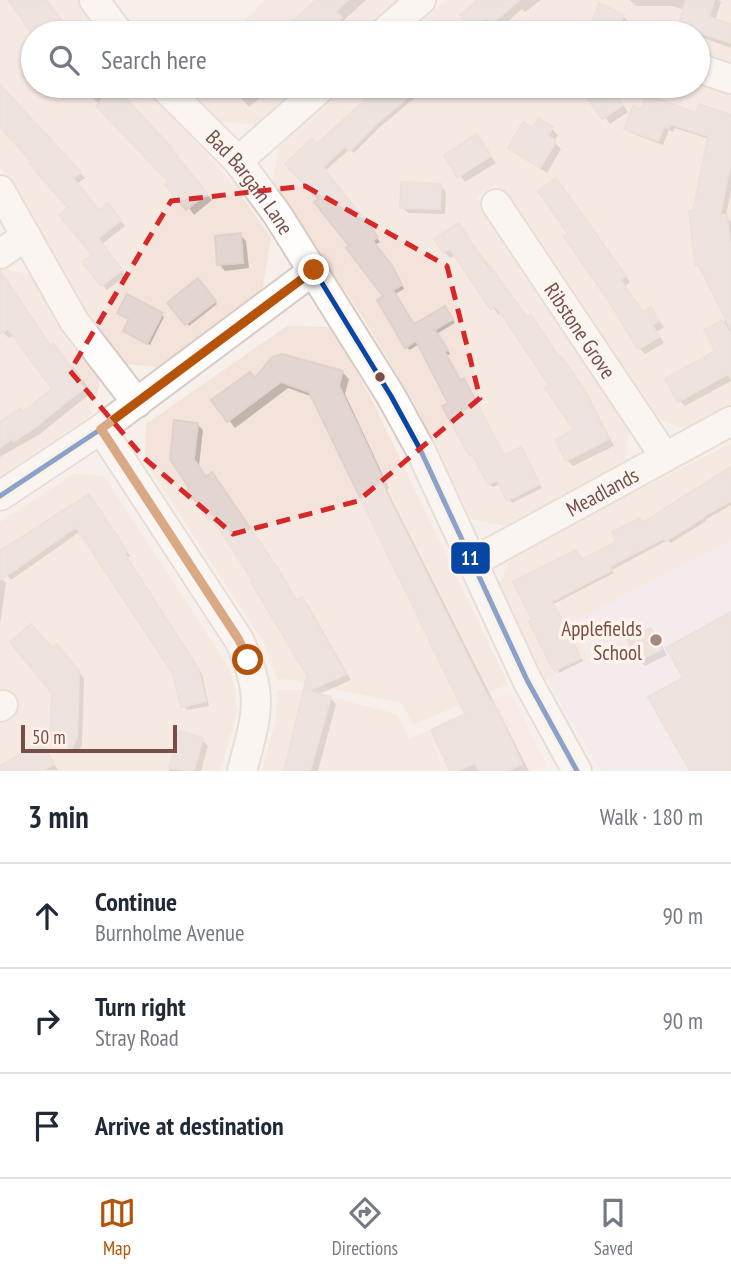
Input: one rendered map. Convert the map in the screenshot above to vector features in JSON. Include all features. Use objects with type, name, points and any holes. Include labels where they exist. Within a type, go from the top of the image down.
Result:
[{"type":"street","points":[[94,0],[110,21]]},
{"type":"street","points":[[397,21],[421,0]]},
{"type":"street","points":[[710,72],[731,79]]},
{"type":"street","name":"Bad Bargain Lane","points":[[175,98],[238,161],[277,214],[391,396],[419,449],[527,680],[577,771]]},
{"type":"street","points":[[238,161],[309,98]]},
{"type":"street","points":[[0,190],[74,321],[137,403]]},
{"type":"street","name":"Ribstone Grove","points":[[496,204],[665,457]]},
{"type":"street","points":[[0,254],[26,236]]},
{"type":"street","points":[[0,496],[101,429],[314,270]]},
{"type":"street","name":"Meadlands","points":[[473,562],[731,421]]},
{"type":"street","points":[[101,429],[239,640],[248,660],[258,701],[242,771]]},
{"type":"highlighted area","points":[[305,186],[447,266],[480,398],[358,501],[233,534],[144,458],[70,371],[171,201]]},
{"type":"shaded area","points":[[0,0],[80,0],[95,21],[21,21],[21,98],[154,98],[231,181],[271,238],[262,292],[161,367],[123,364],[87,317],[0,167]]},
{"type":"shaded area","points":[[265,0],[397,0],[373,21],[245,21]]},
{"type":"shaded area","points":[[446,0],[731,0],[731,67],[710,60],[710,21],[422,21]]},
{"type":"shaded area","points":[[710,85],[731,92],[731,406],[688,429],[653,418],[496,184],[477,197],[630,420],[625,462],[504,526],[471,519],[414,403],[364,319],[272,184],[279,147],[334,98],[710,98]]},
{"type":"shaded area","points":[[198,98],[285,98],[255,124],[220,122]]},
{"type":"shaded area","points":[[0,268],[31,275],[65,334],[100,381],[92,414],[0,476]]},
{"type":"shaded area","points":[[287,326],[331,327],[369,394],[508,684],[413,725],[402,703],[287,679],[277,680],[265,645],[145,461],[146,424]]},
{"type":"shaded area","points":[[731,443],[731,541],[571,623],[590,658],[546,679],[535,675],[497,590],[512,555]]},
{"type":"shaded area","points":[[75,473],[105,477],[228,666],[234,685],[237,713],[220,771],[0,771],[0,724],[3,722],[0,717],[0,522]]},
{"type":"shaded area","name":"Applefields School","points":[[731,541],[731,771],[601,771],[546,679],[589,658],[571,623]]},
{"type":"shaded area","points":[[277,690],[304,690],[397,714],[409,739],[428,731],[444,771],[262,771],[276,721]]},
{"type":"shaded area","points":[[510,692],[547,766],[532,771],[444,771],[428,731]]},
{"type":"building","points":[[8,0],[46,0],[62,21],[23,21]]},
{"type":"building","points":[[316,0],[348,0],[336,11],[342,18],[339,21],[293,21]]},
{"type":"building","points":[[478,0],[519,0],[495,21],[486,18],[482,21],[465,21],[460,15]]},
{"type":"building","points":[[686,0],[714,0],[709,17],[731,24],[731,43],[710,36],[710,21],[680,21]]},
{"type":"building","points":[[599,3],[624,15],[621,21],[592,21]]},
{"type":"building","points":[[0,85],[81,172],[73,178],[99,210],[108,203],[121,220],[98,238],[122,270],[101,286],[82,262],[92,255],[59,215],[68,208],[0,127]]},
{"type":"building","points":[[104,98],[125,98],[172,148],[207,193],[186,210],[165,185],[168,181],[96,106]]},
{"type":"building","points":[[367,98],[407,98],[350,151],[345,146],[323,167],[378,237],[373,241],[393,267],[402,285],[393,290],[414,324],[445,306],[453,319],[435,330],[448,350],[445,352],[460,380],[464,378],[504,455],[521,447],[540,484],[507,501],[497,480],[488,485],[442,406],[448,403],[416,341],[405,348],[377,300],[383,296],[346,248],[349,246],[314,202],[318,199],[285,164],[312,138],[317,144]]},
{"type":"building","points":[[587,98],[618,98],[623,105],[602,119]]},
{"type":"building","points":[[646,98],[655,98],[696,113],[699,104],[731,115],[731,162],[720,215],[727,215],[731,253],[731,329],[698,264],[695,265],[689,211],[693,211],[708,136],[670,124],[668,128],[664,126],[658,141],[624,129],[633,106],[641,109]]},
{"type":"building","points":[[538,118],[553,127],[548,136],[556,141],[540,168],[508,148],[523,122],[533,128]]},
{"type":"building","points":[[477,134],[491,156],[457,177],[444,155]]},
{"type":"building","points":[[556,178],[626,276],[620,279],[643,312],[651,307],[659,321],[652,325],[659,336],[638,349],[564,237],[568,234],[538,191]]},
{"type":"building","points":[[401,182],[441,184],[440,209],[400,208]]},
{"type":"building","points":[[459,223],[488,268],[490,266],[527,317],[531,315],[582,386],[609,439],[566,461],[555,440],[574,430],[545,388],[549,385],[496,306],[491,310],[450,249],[443,253],[434,239]]},
{"type":"building","points":[[241,233],[243,263],[217,265],[215,236]]},
{"type":"building","points":[[0,271],[50,345],[53,343],[86,386],[34,428],[0,447],[0,422],[21,408],[23,412],[52,389],[8,329],[0,334]]},
{"type":"building","points":[[198,278],[216,301],[185,325],[167,303]]},
{"type":"building","points":[[127,294],[163,313],[147,344],[123,331],[129,319],[117,313]]},
{"type":"building","points":[[722,320],[731,335],[731,379],[728,374],[678,402],[665,379],[715,351],[704,330]]},
{"type":"building","points":[[282,354],[343,371],[339,386],[384,481],[381,483],[490,702],[493,701],[522,764],[507,771],[479,771],[475,763],[457,771],[450,771],[431,730],[465,714],[309,392],[281,382],[227,422],[211,400],[250,372],[255,378],[272,357]]},
{"type":"building","points":[[174,420],[198,423],[194,459],[206,477],[212,472],[296,600],[302,597],[346,674],[308,691],[331,697],[310,771],[284,771],[307,676],[251,582],[253,581],[212,518],[209,521],[187,490],[189,488],[170,459]]},
{"type":"building","points":[[731,467],[731,501],[666,541],[664,538],[610,566],[612,570],[552,601],[581,658],[554,671],[513,582],[576,550],[582,560],[616,542],[612,532],[640,518],[642,523]]},
{"type":"building","points":[[89,494],[198,668],[206,701],[181,707],[173,674],[76,527],[0,580],[0,551]]},
{"type":"building","points":[[731,612],[731,771],[690,771],[648,697],[683,678],[666,648]]},
{"type":"building","points":[[31,624],[52,648],[57,644],[79,671],[77,738],[72,748],[50,737],[52,693],[10,642]]},
{"type":"building","points":[[651,628],[662,649],[638,661],[627,639]]},
{"type":"building","points":[[179,731],[203,738],[194,771],[169,768]]},
{"type":"building","points":[[42,742],[54,764],[41,771],[0,771],[0,766]]},
{"type":"transit line","name":"11","points":[[0,496],[101,429],[314,270],[420,449],[527,680],[577,771]]},
{"type":"place","name":"Applefields School","points":[[656,640]]},
{"type":"route","points":[[248,660],[239,640],[101,429],[314,270]]}]
